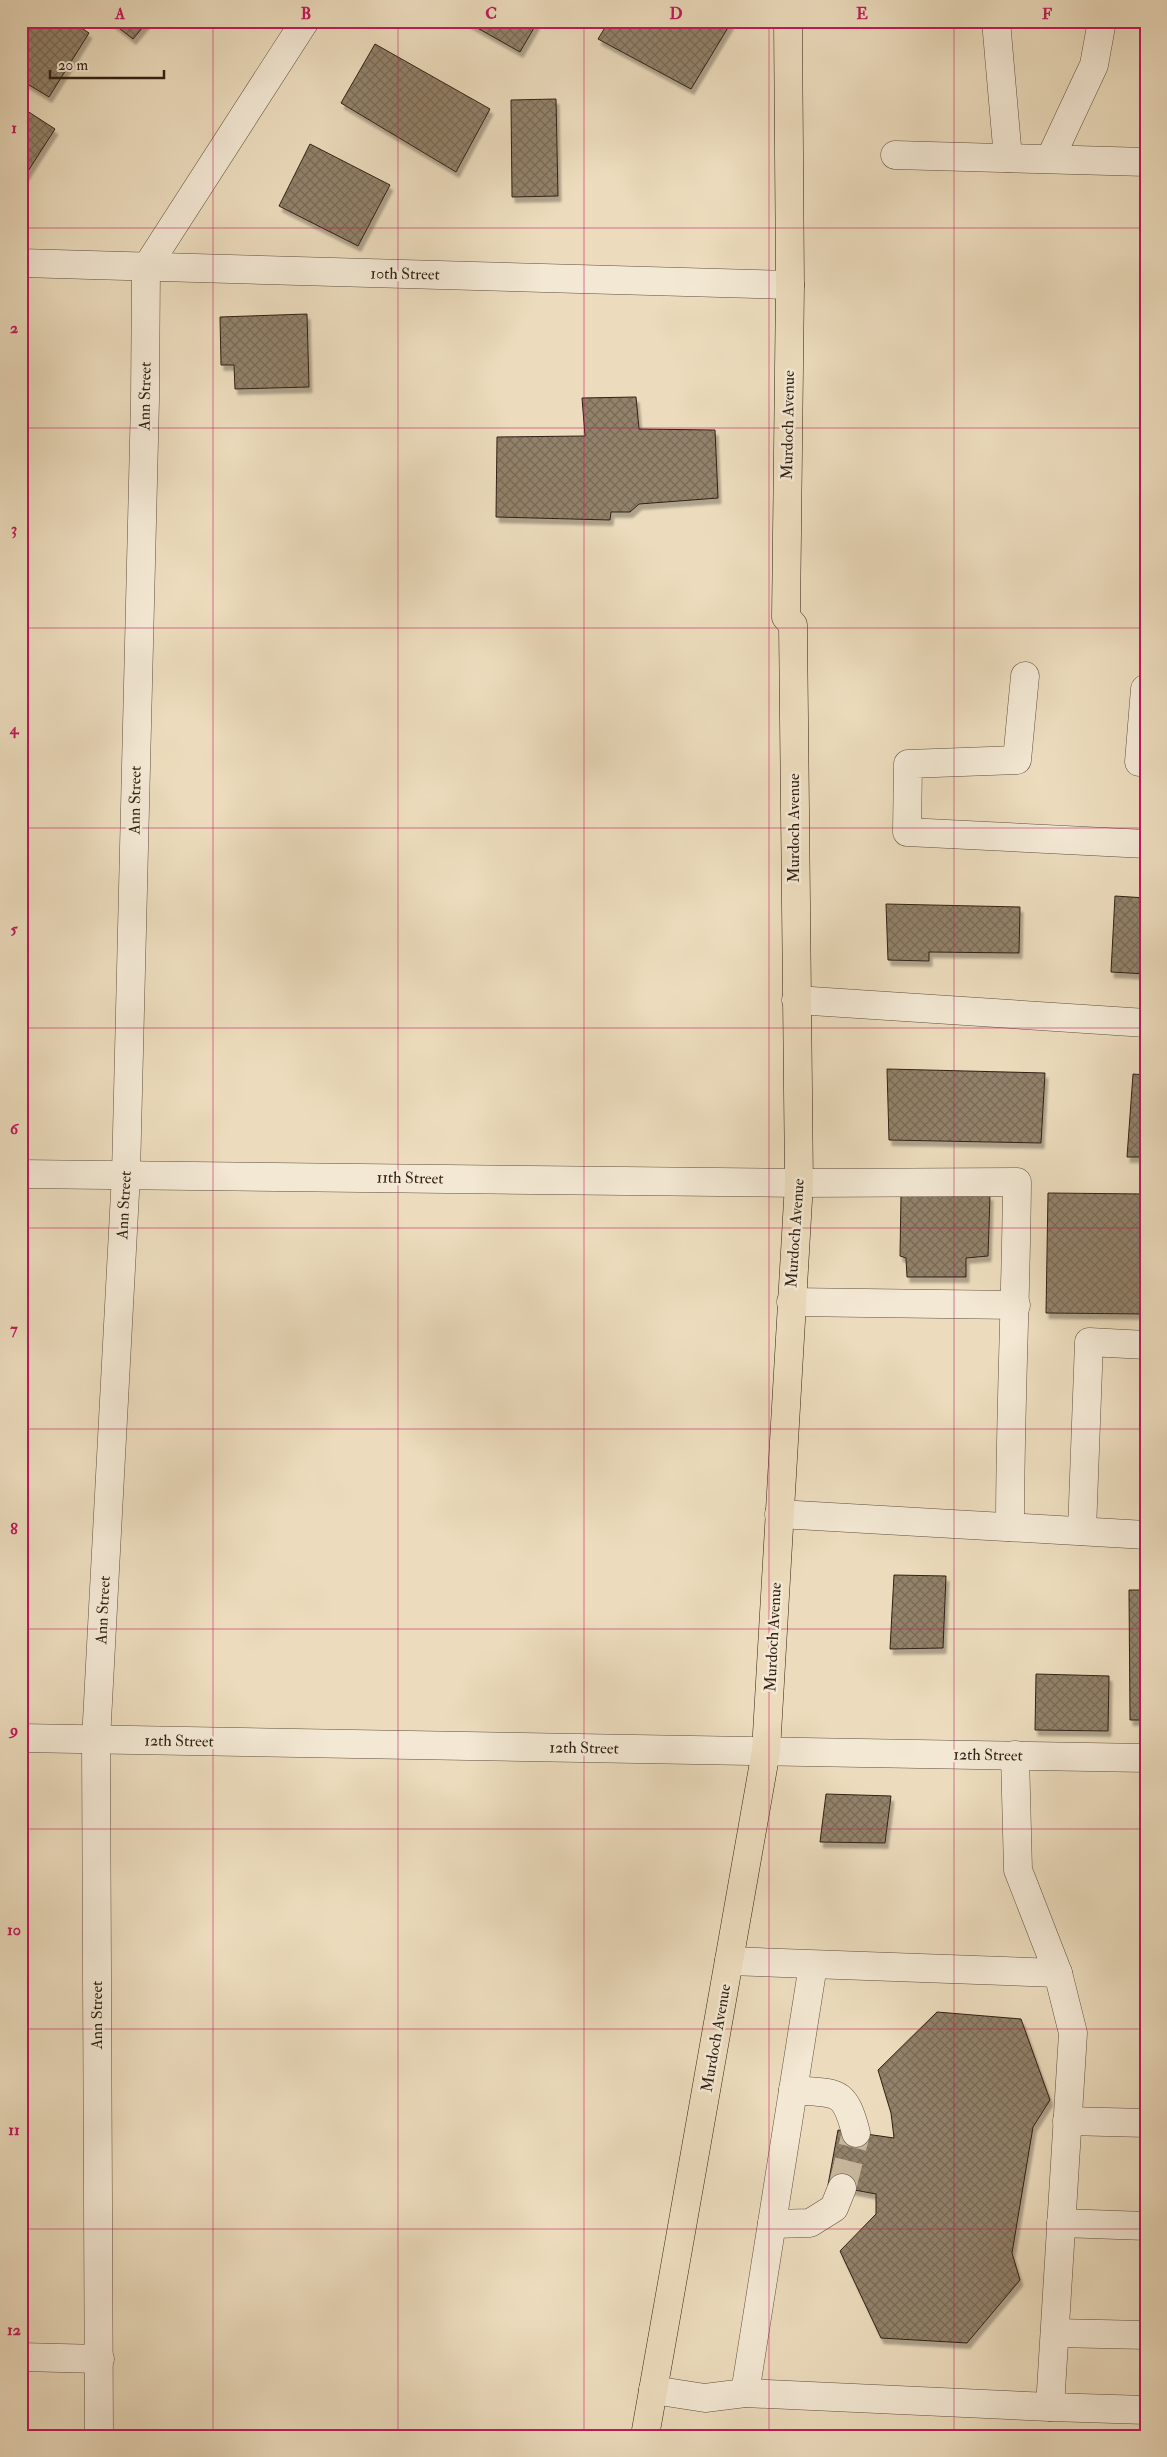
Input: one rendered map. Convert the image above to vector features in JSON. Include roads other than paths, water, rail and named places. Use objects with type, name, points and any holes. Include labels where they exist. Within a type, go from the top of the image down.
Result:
[{"type":"main road","name":"Murdoch Avenue","points":[[645,2436],[766,1751],[799,1183],[793,625],[786,616],[790,284],[788,21]]},
{"type":"street","points":[[146,268],[305,21]]},
{"type":"street","points":[[996,21],[1008,158]]},
{"type":"street","points":[[1050,159],[1094,65],[1102,21]]},
{"type":"street","points":[[895,155],[1146,162]]},
{"type":"street","name":"10th Street","points":[[21,263],[146,268],[790,284]]},
{"type":"street","name":"Ann Street","points":[[98,2436],[100,2360],[96,1740],[126,1174],[145,400],[146,268]]},
{"type":"street","points":[[1025,676],[1017,760],[908,764],[907,832],[1146,844]]},
{"type":"street","points":[[1145,689],[1139,762],[1146,764]]},
{"type":"street","points":[[796,1000],[1146,1023]]},
{"type":"street","name":"11th Street","points":[[21,1174],[799,1183],[1017,1182],[1016,1305]]},
{"type":"street","points":[[791,1302],[1016,1305],[1010,1413],[1010,1527]]},
{"type":"street","points":[[1082,1531],[1089,1342],[1146,1345]]},
{"type":"street","points":[[779,1514],[1146,1534]]},
{"type":"street","name":"12th Street","points":[[21,1738],[1146,1758]]},
{"type":"street","points":[[1015,1755],[1018,1870],[1058,1973],[1073,2033],[1050,2407]]},
{"type":"street","points":[[729,1962],[1058,1973]]},
{"type":"street","points":[[745,2393],[813,1965]]},
{"type":"street","points":[[793,2090],[836,2094],[850,2107],[856,2133]]},
{"type":"street","points":[[1067,2120],[1146,2123]]},
{"type":"street","points":[[772,2224],[810,2223],[834,2208],[842,2188]]},
{"type":"street","points":[[1061,2223],[1146,2226]]},
{"type":"street","points":[[1055,2333],[1146,2335]]},
{"type":"street","points":[[21,2357],[100,2360]]},
{"type":"street","points":[[653,2390],[705,2398],[745,2393],[1146,2410]]},
{"type":"tunnel","points":[[842,2188],[856,2133]]}]
